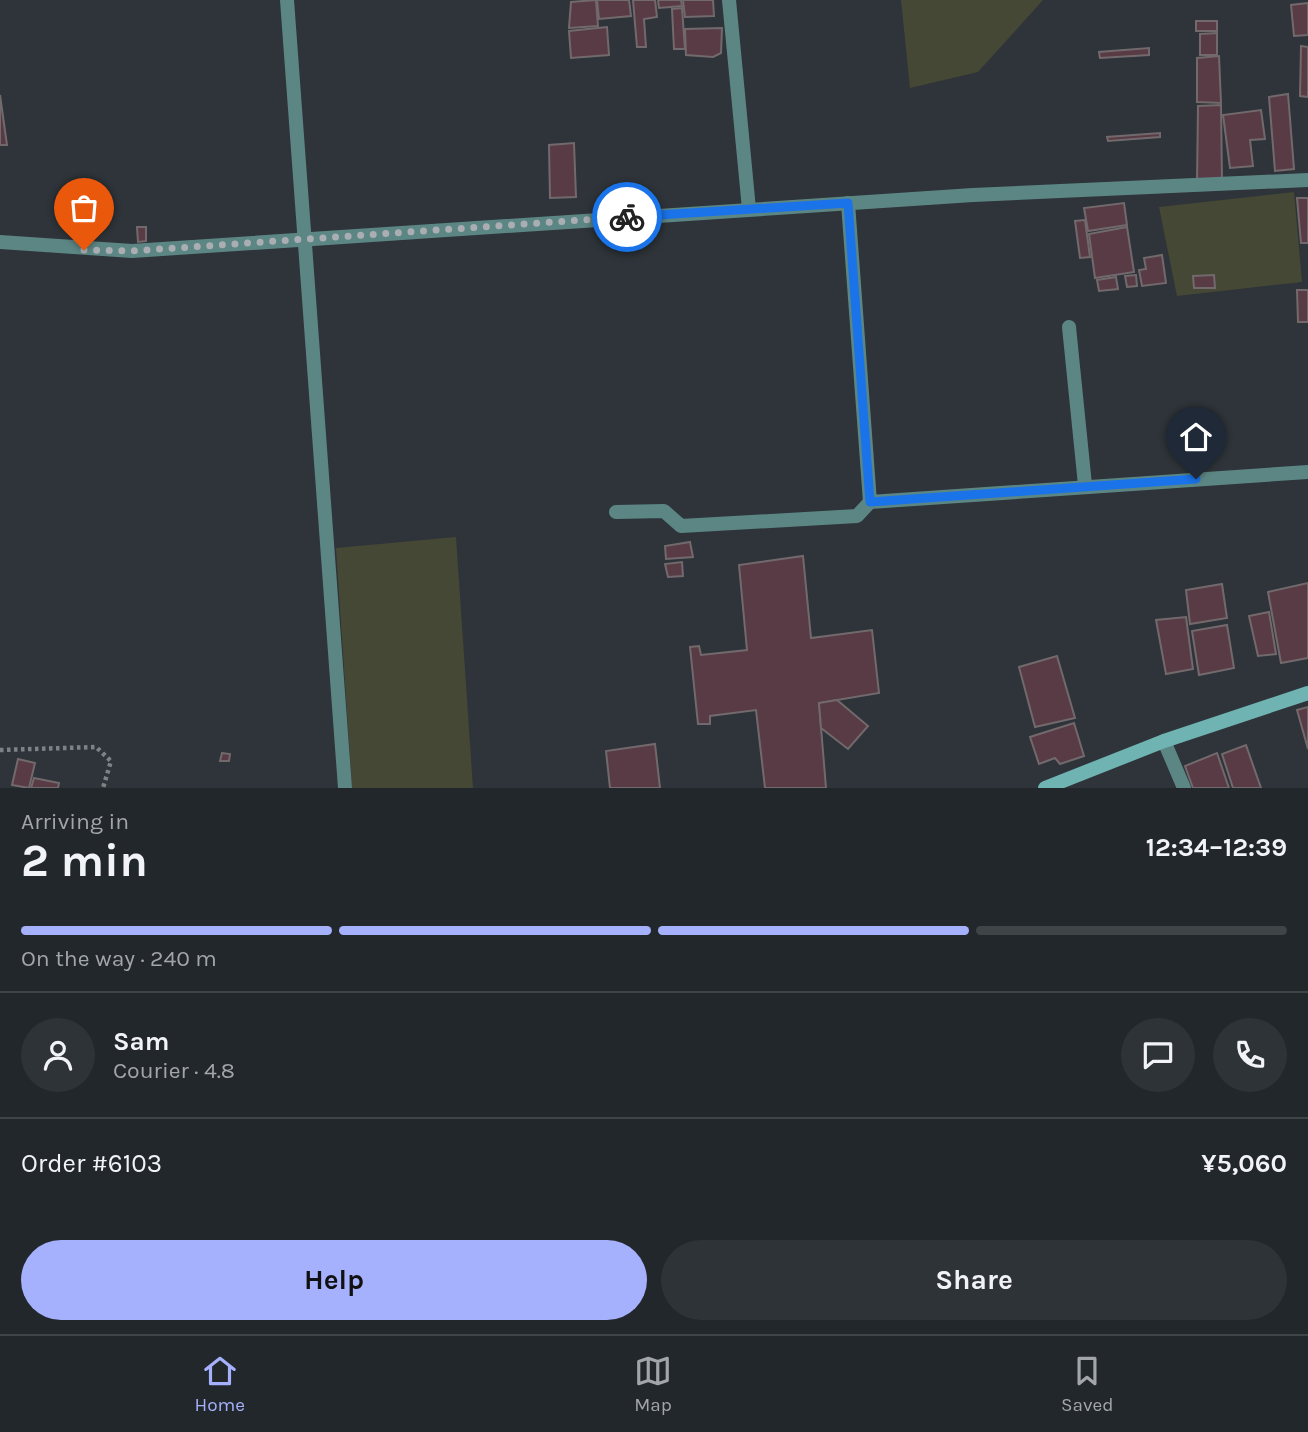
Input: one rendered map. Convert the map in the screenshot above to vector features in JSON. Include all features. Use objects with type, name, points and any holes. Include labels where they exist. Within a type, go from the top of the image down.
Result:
[{"type":"street","points":[[287,0],[345,788]]},
{"type":"street","points":[[729,0],[749,209]]},
{"type":"street","points":[[0,242],[132,251],[306,237],[848,203],[1308,180]]},
{"type":"street","points":[[848,203],[870,502]]},
{"type":"street","points":[[1069,327],[1085,485]]},
{"type":"street","points":[[616,512],[664,511],[681,526],[857,516],[870,502],[1085,485],[1308,472]]},
{"type":"street","points":[[1045,788],[1164,741],[1308,693]]},
{"type":"street","points":[[1164,741],[1184,788]]},
{"type":"path","points":[[0,750],[96,747],[111,761],[103,788]]},
{"type":"green space","points":[[901,0],[1043,0],[978,72],[910,88]]},
{"type":"green space","points":[[1294,192],[1302,282],[1177,296],[1159,207]]},
{"type":"green space","points":[[456,537],[473,788],[352,788],[336,548]]},
{"type":"building","points":[[596,0],[598,26],[569,28],[571,2]]},
{"type":"building","points":[[597,0],[629,0],[631,16],[599,19]]},
{"type":"building","points":[[633,0],[655,0],[657,17],[644,19],[646,47],[637,47]]},
{"type":"building","points":[[658,0],[681,0],[682,6],[659,8]]},
{"type":"building","points":[[683,0],[713,0],[714,16],[685,17]]},
{"type":"building","points":[[1308,3],[1308,35],[1294,36],[1291,5]]},
{"type":"building","points":[[682,8],[685,49],[674,49],[672,9]]},
{"type":"building","points":[[1196,21],[1217,21],[1217,31],[1196,31]]},
{"type":"building","points":[[607,27],[609,55],[571,58],[569,31]]},
{"type":"building","points":[[722,28],[721,53],[713,57],[686,55],[685,29]]},
{"type":"building","points":[[1217,33],[1217,55],[1200,55],[1200,34]]},
{"type":"building","points":[[1301,46],[1308,47],[1308,97],[1300,96]]},
{"type":"building","points":[[1149,48],[1149,55],[1100,58],[1099,52]]},
{"type":"building","points":[[1219,56],[1221,103],[1197,102],[1197,58]]},
{"type":"building","points":[[1288,94],[1294,169],[1275,171],[1269,97]]},
{"type":"building","points":[[0,95],[7,145],[0,145]]},
{"type":"building","points":[[1221,105],[1222,181],[1197,182],[1198,106]]},
{"type":"building","points":[[1261,110],[1265,139],[1250,140],[1253,166],[1230,168],[1223,115]]},
{"type":"building","points":[[1160,133],[1160,137],[1108,141],[1107,137]]},
{"type":"building","points":[[574,143],[576,197],[550,198],[549,145]]},
{"type":"building","points":[[1297,198],[1308,198],[1308,243],[1301,243]]},
{"type":"building","points":[[1124,203],[1127,225],[1088,231],[1084,208]]},
{"type":"building","points":[[1085,220],[1090,257],[1080,258],[1075,221]]},
{"type":"building","points":[[137,227],[146,227],[146,241],[138,242]]},
{"type":"building","points":[[1127,227],[1134,272],[1095,278],[1089,234]]},
{"type":"building","points":[[1162,255],[1166,283],[1142,286],[1139,270],[1146,269],[1144,258]]},
{"type":"building","points":[[1136,275],[1137,286],[1127,287],[1125,276]]},
{"type":"building","points":[[1214,275],[1215,288],[1194,288],[1193,276]]},
{"type":"building","points":[[1116,277],[1118,289],[1099,291],[1097,280]]},
{"type":"building","points":[[1297,290],[1308,290],[1308,322],[1298,322]]},
{"type":"building","points":[[690,542],[693,557],[666,559],[665,546]]},
{"type":"building","points":[[803,556],[811,638],[872,630],[879,693],[819,703],[826,788],[765,788],[756,710],[710,716],[710,724],[698,724],[690,647],[699,646],[701,655],[747,650],[739,565]]},
{"type":"building","points":[[682,562],[683,576],[668,577],[665,564]]},
{"type":"building","points":[[1308,583],[1308,658],[1281,663],[1268,592]]},
{"type":"building","points":[[1222,584],[1227,618],[1190,624],[1186,590]]},
{"type":"building","points":[[1269,612],[1276,654],[1258,656],[1249,616]]},
{"type":"building","points":[[1186,617],[1193,669],[1166,674],[1156,620]]},
{"type":"building","points":[[1227,625],[1234,668],[1199,675],[1192,631]]},
{"type":"building","points":[[1057,656],[1075,718],[1035,727],[1019,667]]},
{"type":"building","points":[[837,700],[868,726],[848,749],[821,728],[819,703]]},
{"type":"building","points":[[1308,707],[1308,749],[1297,710]]},
{"type":"building","points":[[1074,723],[1084,756],[1060,764],[1055,758],[1039,764],[1030,737]]},
{"type":"building","points":[[655,744],[660,788],[610,788],[606,751]]},
{"type":"building","points":[[1246,745],[1261,788],[1233,788],[1222,754]]},
{"type":"building","points":[[222,753],[230,754],[229,761],[220,761]]},
{"type":"building","points":[[1217,753],[1229,788],[1193,788],[1185,766]]},
{"type":"building","points":[[18,759],[35,763],[29,788],[12,785]]},
{"type":"building","points":[[34,778],[59,783],[58,788],[31,788]]},
{"type":"way so far","points":[[84,250],[132,251],[627,217]]},
{"type":"route","points":[[627,217],[848,203],[870,502],[1196,479]]}]
